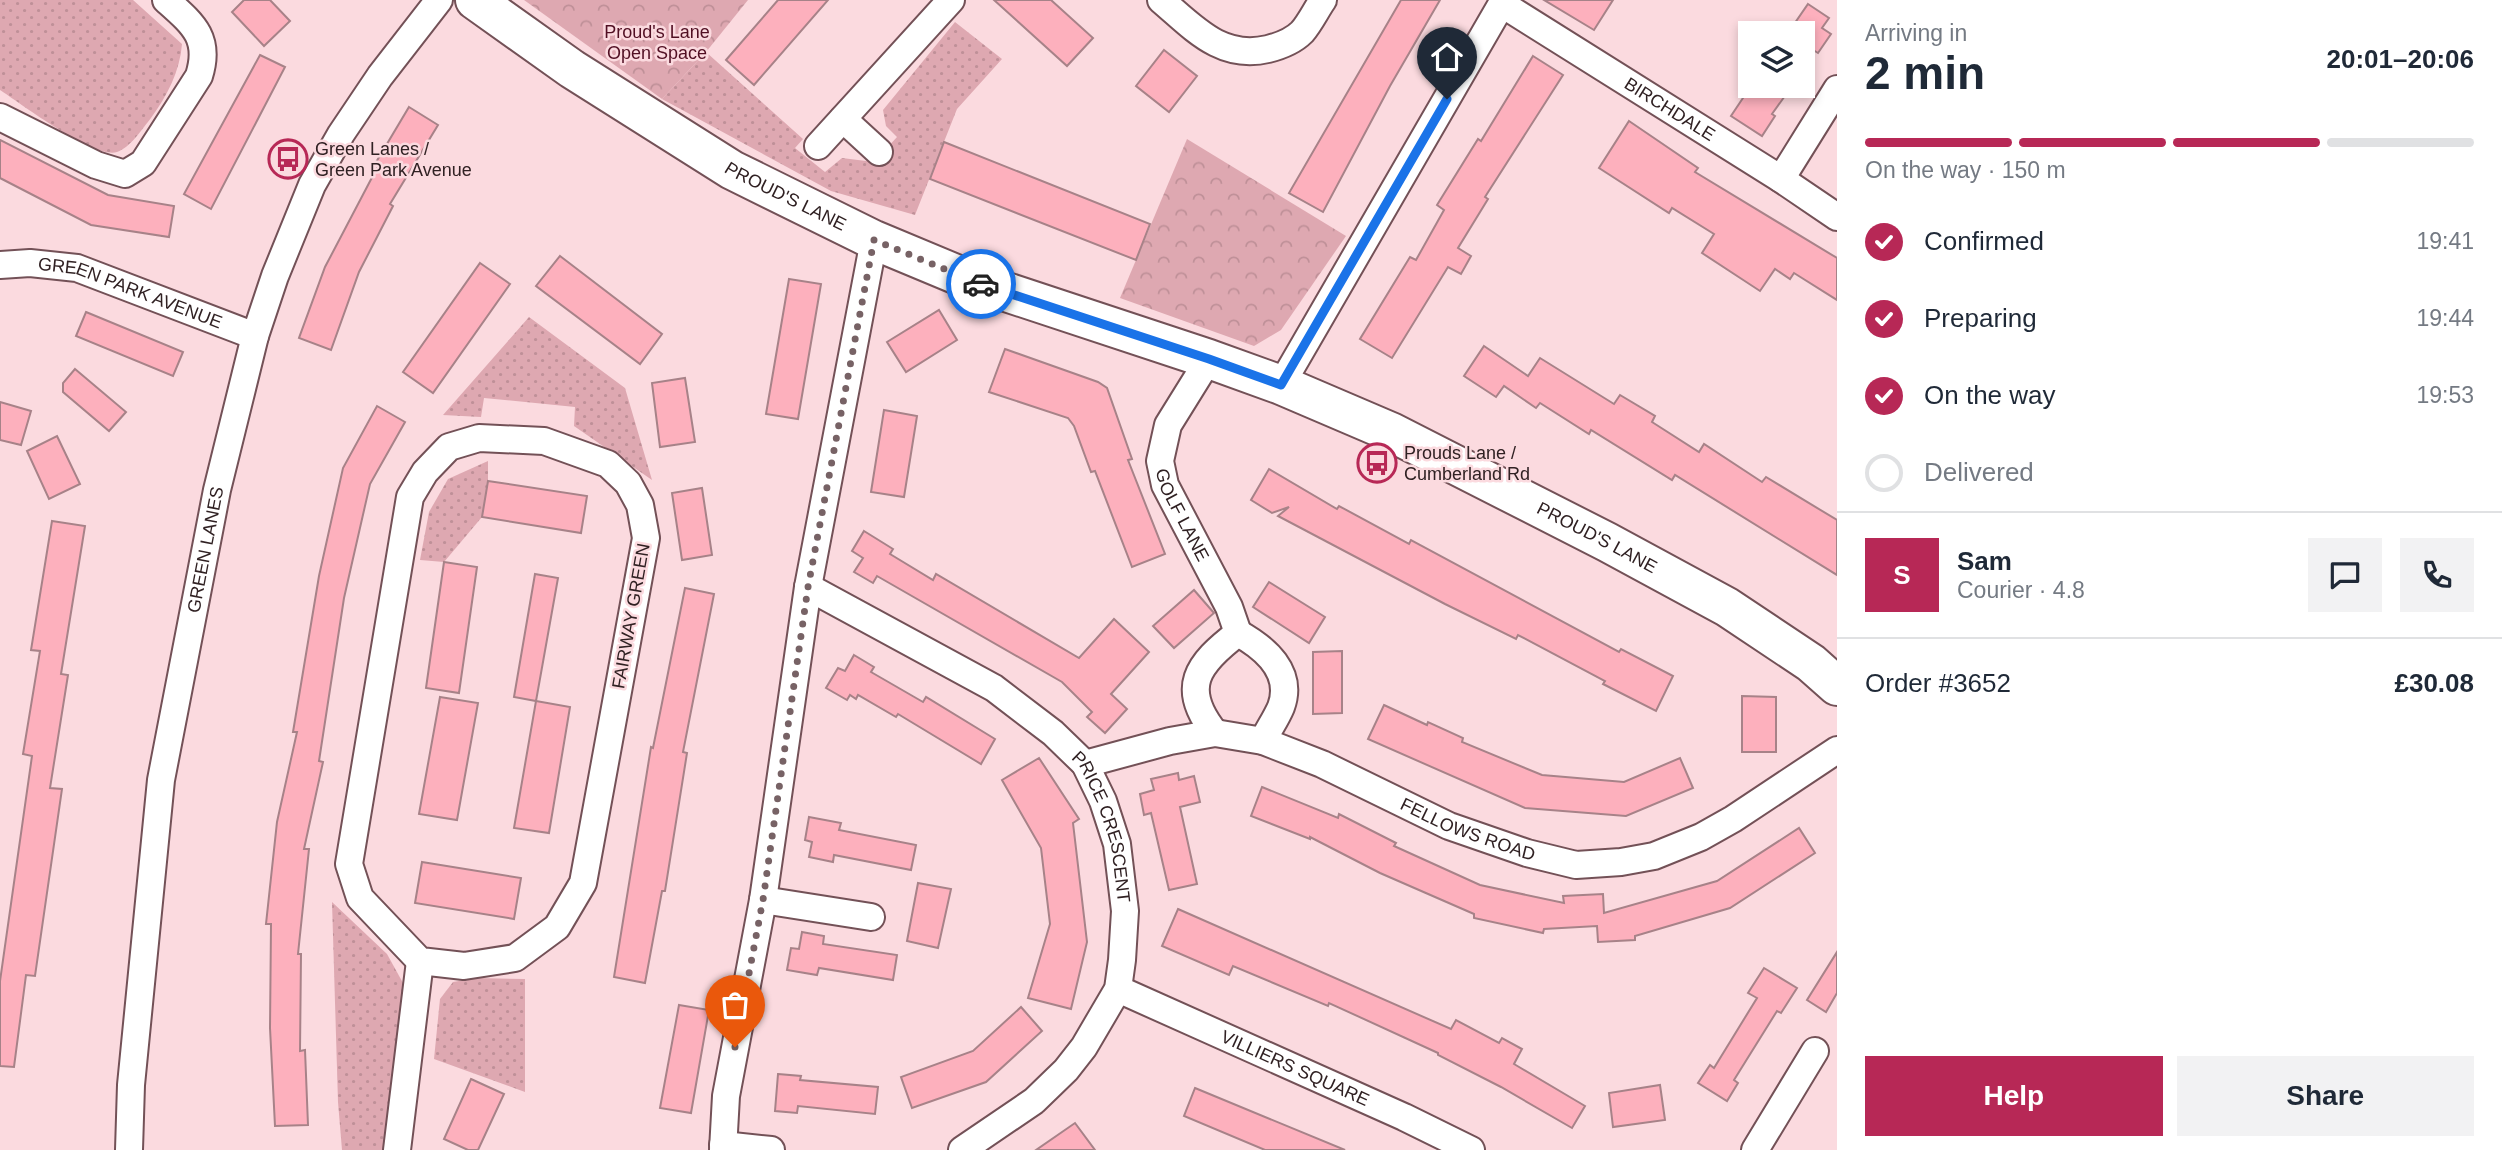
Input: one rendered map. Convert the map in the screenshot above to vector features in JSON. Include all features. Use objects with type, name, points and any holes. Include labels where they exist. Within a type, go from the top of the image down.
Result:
[{"type":"street","points":[[0,117],[96,165],[125,174],[144,163],[199,76],[204,60],[202,41],[192,23],[166,0]]},
{"type":"street","name":"GREEN LANES","points":[[129,1150],[131,1085],[161,780],[217,490],[255,337],[275,276],[312,185],[341,134],[380,76],[439,0]]},
{"type":"street","name":"PROUD'S LANE","points":[[475,0],[572,69],[732,170],[874,240],[970,280],[1209,359],[1281,385],[1391,432],[1607,542],[1727,607],[1811,663],[1837,686]]},
{"type":"street","points":[[817,146],[951,0]]},
{"type":"street","points":[[1161,0],[1203,36],[1226,48],[1252,52],[1281,46],[1301,33],[1323,0]]},
{"type":"street","points":[[1281,385],[1503,2]]},
{"type":"street","name":"BIRCHDALE","points":[[1503,2],[1781,178],[1837,217]]},
{"type":"street","points":[[1781,178],[1837,89]]},
{"type":"street","points":[[843,119],[879,152]]},
{"type":"street","points":[[771,1150],[723,1148],[726,1096],[763,900],[808,587],[874,240]]},
{"type":"street","name":"GREEN PARK AVENUE","points":[[0,265],[30,263],[76,268],[255,337]]},
{"type":"street","name":"GOLF LANE","points":[[1209,359],[1168,425],[1160,461],[1165,485],[1229,607],[1238,634]]},
{"type":"street","name":"FAIRWAY GREEN","points":[[478,438],[544,441],[608,464],[628,483],[640,505],[646,538],[583,883],[557,927],[515,958],[464,966],[421,961],[359,898],[349,864],[410,497],[425,472],[449,447],[478,438]]},
{"type":"street","name":"PRICE CRESCENT","points":[[808,587],[994,688],[1053,733],[1085,764],[1103,801],[1117,844],[1125,911],[1118,989],[1084,1047],[1066,1070],[1034,1101],[962,1150]]},
{"type":"street","points":[[1215,733],[1198,706],[1196,684],[1200,671],[1216,650],[1238,634],[1259,645],[1272,657],[1282,673],[1284,688],[1281,705],[1263,741]]},
{"type":"street","name":"FELLOWS ROAD","points":[[1085,764],[1170,741],[1215,733],[1263,741],[1322,764],[1449,826],[1527,853],[1576,865],[1621,862],[1654,856],[1701,836],[1733,819],[1837,750]]},
{"type":"street","points":[[763,900],[872,916]]},
{"type":"street","points":[[397,1150],[421,961]]},
{"type":"street","name":"VILLIERS SQUARE","points":[[1118,989],[1404,1117],[1471,1150]]},
{"type":"street","points":[[1755,1150],[1815,1051]]},
{"type":"green space","points":[[0,0],[133,0],[182,44],[179,64],[167,92],[151,118],[127,146],[117,152],[93,148],[58,129],[0,90]]},
{"type":"green space","name":"Proud's Lane Open Space","points":[[524,0],[748,0],[706,52],[662,99]]},
{"type":"green space","points":[[955,22],[1002,59],[957,109],[915,215],[831,191],[662,99],[706,52],[803,139],[795,148],[825,172],[842,158],[874,162],[897,137],[886,126],[883,110]]},
{"type":"green space","points":[[1187,139],[1346,236],[1281,330],[1254,346],[1120,298]]},
{"type":"green space","points":[[529,317],[625,388],[652,480],[574,426],[575,407],[484,398],[481,417],[443,415]]},
{"type":"green space","points":[[488,461],[488,481],[482,517],[444,562],[420,560],[429,512],[448,479]]},
{"type":"green space","points":[[332,902],[387,954],[403,983],[405,1019],[385,1150],[342,1150]]},
{"type":"green space","points":[[477,978],[525,979],[525,1092],[434,1059],[440,999],[453,982]]},
{"type":"building","points":[[244,0],[270,0],[290,21],[264,46],[232,12]]},
{"type":"building","points":[[778,0],[828,0],[754,85],[726,60]]},
{"type":"building","points":[[994,0],[1051,0],[1093,38],[1067,66]]},
{"type":"building","points":[[1401,0],[1440,0],[1390,86],[1323,212],[1289,193]]},
{"type":"building","points":[[1544,0],[1613,0],[1594,30]]},
{"type":"building","points":[[1808,4],[1829,18],[1822,28],[1831,34],[1818,53],[1815,51],[1815,21],[1796,21]]},
{"type":"building","points":[[1164,50],[1197,76],[1169,112],[1136,86]]},
{"type":"building","points":[[260,55],[285,67],[211,209],[184,194]]},
{"type":"building","points":[[1533,56],[1563,75],[1485,197],[1488,199],[1458,248],[1471,256],[1461,274],[1448,267],[1392,358],[1360,339],[1410,257],[1416,260],[1444,210],[1437,205],[1478,139],[1481,141]]},
{"type":"building","points":[[1743,98],[1783,98],[1762,136],[1731,116]]},
{"type":"building","points":[[409,107],[438,125],[390,204],[393,206],[359,272],[331,350],[299,338],[325,267],[378,166],[375,164]]},
{"type":"building","points":[[1629,121],[1698,168],[1695,172],[1837,258],[1837,300],[1794,273],[1790,279],[1775,269],[1760,291],[1702,253],[1714,234],[1672,208],[1669,213],[1599,168]]},
{"type":"building","points":[[0,140],[108,195],[174,206],[169,237],[91,225],[0,178]]},
{"type":"building","points":[[944,142],[1150,224],[1136,260],[930,179]]},
{"type":"building","points":[[560,256],[662,334],[640,364],[536,286]]},
{"type":"building","points":[[480,263],[510,284],[433,393],[403,372]]},
{"type":"building","points":[[789,279],[821,284],[798,419],[766,414]]},
{"type":"building","points":[[939,310],[957,340],[906,372],[887,342]]},
{"type":"building","points":[[86,312],[183,352],[173,376],[76,336]]},
{"type":"building","points":[[1484,346],[1528,376],[1540,358],[1614,404],[1620,395],[1655,416],[1652,422],[1699,452],[1704,444],[1762,482],[1766,477],[1837,520],[1837,575],[1675,475],[1672,480],[1591,430],[1589,434],[1540,403],[1536,408],[1504,386],[1496,397],[1464,376]]},
{"type":"building","points":[[1005,349],[1098,382],[1107,388],[1132,459],[1128,460],[1165,554],[1132,567],[1095,471],[1091,472],[1074,426],[1068,418],[989,392]]},
{"type":"building","points":[[75,369],[126,412],[109,431],[63,392],[63,383]]},
{"type":"building","points":[[685,378],[695,442],[660,447],[652,383]]},
{"type":"building","points":[[0,402],[31,411],[21,445],[0,440]]},
{"type":"building","points":[[377,406],[405,422],[370,484],[344,598],[319,761],[323,762],[304,849],[309,849],[298,954],[301,954],[300,1051],[305,1050],[308,1125],[275,1126],[270,1028],[271,924],[266,924],[277,822],[297,732],[293,732],[319,576],[343,468]]},
{"type":"building","points":[[884,410],[917,416],[904,497],[871,492]]},
{"type":"building","points":[[57,436],[80,484],[49,499],[27,451]]},
{"type":"building","points":[[1269,469],[1337,509],[1339,506],[1409,544],[1411,540],[1619,652],[1621,649],[1673,676],[1656,711],[1518,635],[1516,639],[1445,604],[1278,516],[1289,507],[1272,513],[1251,500]]},
{"type":"building","points":[[488,481],[587,496],[581,533],[482,517]]},
{"type":"building","points":[[702,488],[712,555],[682,560],[672,493]]},
{"type":"building","points":[[52,521],[85,526],[61,674],[68,675],[50,788],[62,789],[35,976],[26,975],[14,1067],[0,1066],[0,981],[32,756],[23,754],[40,651],[31,650]]},
{"type":"building","points":[[864,531],[893,549],[890,554],[933,580],[936,574],[1079,658],[1114,619],[1149,652],[1111,694],[1127,709],[1105,733],[1087,717],[1092,712],[1062,682],[877,576],[873,583],[854,572],[863,558],[852,551]]},
{"type":"building","points":[[444,562],[477,567],[459,693],[426,688]]},
{"type":"building","points":[[535,574],[558,578],[536,701],[514,697]]},
{"type":"building","points":[[1269,582],[1325,617],[1309,643],[1253,607]]},
{"type":"building","points":[[685,588],[714,594],[683,752],[687,753],[665,891],[662,891],[645,983],[614,977],[651,747],[653,748]]},
{"type":"building","points":[[1194,590],[1214,613],[1174,648],[1153,626]]},
{"type":"building","points":[[1342,651],[1342,713],[1313,714],[1313,652]]},
{"type":"building","points":[[854,655],[874,667],[871,672],[923,702],[926,697],[995,739],[981,764],[898,714],[896,717],[858,695],[856,699],[850,695],[847,700],[826,688],[838,668],[845,671]]},
{"type":"building","points":[[1742,696],[1776,697],[1776,752],[1742,752]]},
{"type":"building","points":[[440,697],[478,703],[457,820],[419,814]]},
{"type":"building","points":[[536,701],[570,707],[549,833],[514,828]]},
{"type":"building","points":[[1384,705],[1427,725],[1428,722],[1463,738],[1462,742],[1542,775],[1624,782],[1680,758],[1693,788],[1626,816],[1525,808],[1368,739]]},
{"type":"building","points":[[1039,758],[1079,819],[1073,823],[1087,942],[1071,1009],[1028,998],[1050,924],[1041,848],[1002,780]]},
{"type":"building","points":[[1178,773],[1179,780],[1194,776],[1200,802],[1180,807],[1197,884],[1169,890],[1151,813],[1144,815],[1140,794],[1154,790],[1151,779]]},
{"type":"building","points":[[1262,787],[1338,818],[1339,814],[1396,843],[1394,846],[1480,885],[1564,903],[1563,896],[1603,894],[1604,913],[1717,881],[1799,828],[1815,853],[1730,908],[1635,936],[1635,940],[1598,942],[1597,926],[1544,929],[1543,933],[1474,918],[1474,914],[1380,873],[1310,837],[1251,816]]},
{"type":"building","points":[[809,817],[841,823],[839,830],[916,845],[911,870],[834,855],[833,862],[809,857],[812,842],[805,840]]},
{"type":"building","points":[[422,862],[521,878],[514,919],[415,903]]},
{"type":"building","points":[[918,883],[951,889],[938,948],[907,941]]},
{"type":"building","points":[[1178,909],[1451,1029],[1456,1020],[1499,1043],[1502,1038],[1522,1049],[1514,1064],[1585,1106],[1572,1128],[1438,1053],[1329,1003],[1328,1006],[1233,966],[1229,975],[1162,946]]},
{"type":"building","points":[[802,932],[824,936],[823,944],[897,955],[893,980],[819,968],[817,975],[787,970],[791,948],[799,949]]},
{"type":"building","points":[[1837,952],[1837,993],[1826,1012],[1807,1000]]},
{"type":"building","points":[[1764,968],[1797,988],[1781,1013],[1777,1011],[1734,1080],[1738,1083],[1727,1101],[1698,1083],[1710,1065],[1714,1068],[1757,998],[1748,993]]},
{"type":"building","points":[[679,1005],[709,1010],[691,1113],[660,1108]]},
{"type":"building","points":[[1021,1007],[1042,1031],[986,1082],[912,1108],[901,1077],[973,1051]]},
{"type":"building","points":[[778,1074],[801,1076],[800,1080],[878,1087],[875,1114],[798,1106],[797,1113],[775,1111]]},
{"type":"building","points":[[471,1079],[504,1094],[478,1150],[468,1150],[444,1139]]},
{"type":"building","points":[[1660,1085],[1665,1120],[1613,1127],[1609,1093]]},
{"type":"building","points":[[1195,1088],[1345,1150],[1265,1150],[1184,1116]]},
{"type":"building","points":[[1075,1123],[1095,1150],[1036,1150]]},
{"type":"way so far","points":[[735,1047],[763,900],[808,587],[874,240],[981,284]]},
{"type":"place","name":"Green Lanes / Green Park Avenue","points":[[288,159]]},
{"type":"place","name":"Prouds Lane / Cumberland Rd","points":[[1377,463]]},
{"type":"route","points":[[981,284],[1281,385],[1447,99]]}]
